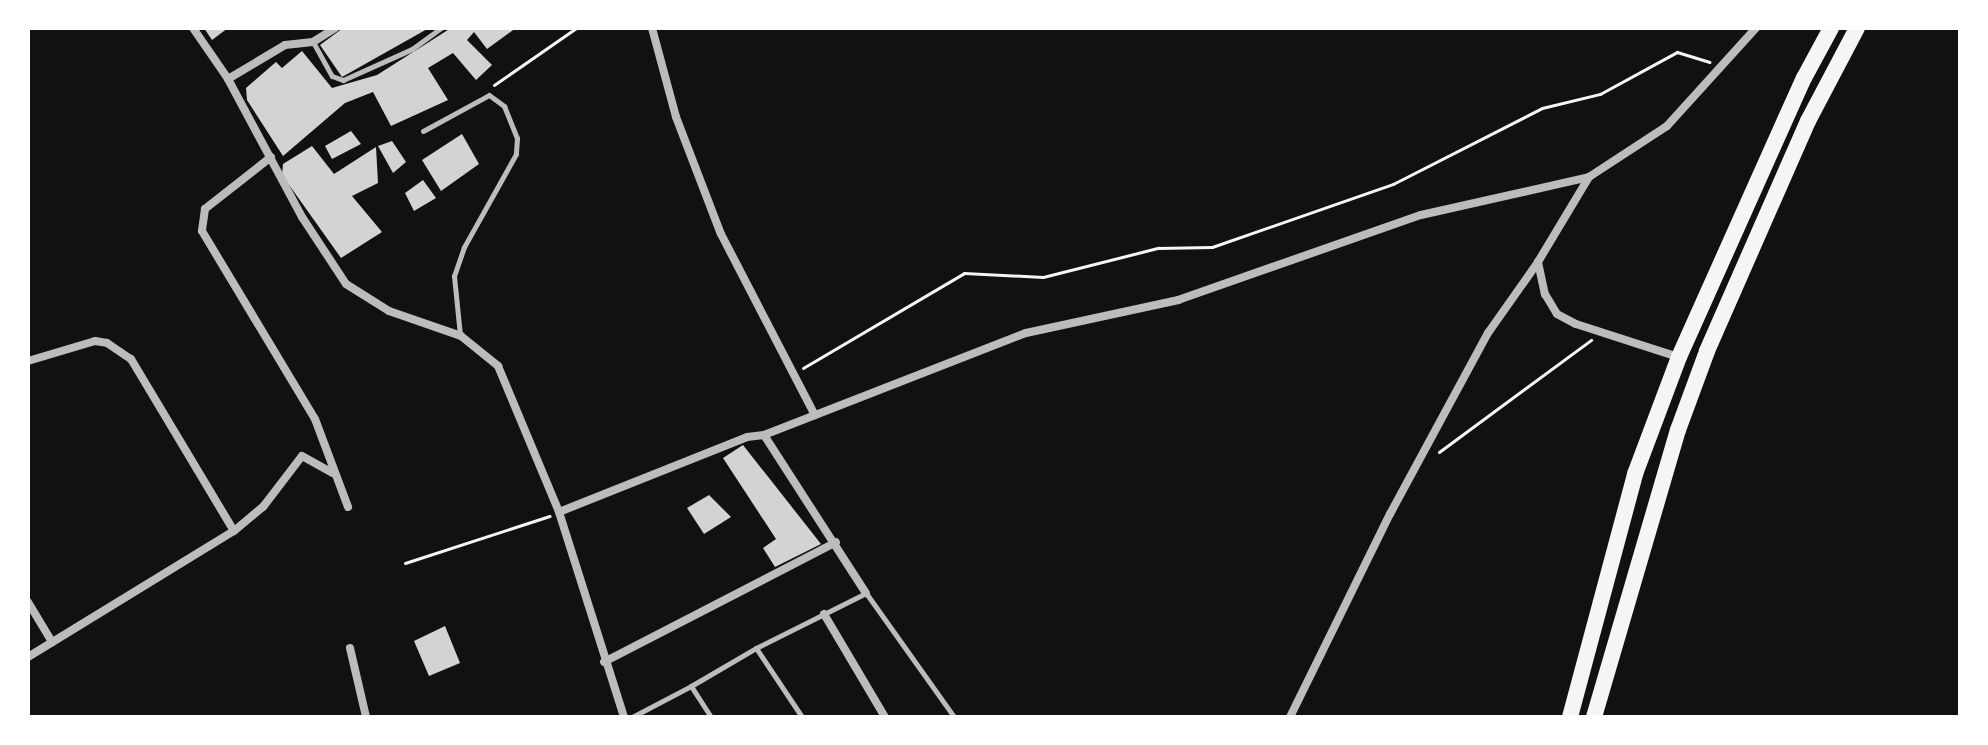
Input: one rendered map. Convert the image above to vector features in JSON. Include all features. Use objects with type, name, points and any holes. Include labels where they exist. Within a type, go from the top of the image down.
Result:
[{"type":"highway","points":[[1570,717],[1635,474],[1679,357],[1771,149],[1831,28]]},
{"type":"highway","points":[[1594,717],[1678,430],[1702,364],[1808,121],[1857,28]]},
{"type":"street","points":[[193,28],[228,79],[346,284],[389,311],[461,336],[486,353],[511,388],[559,512],[604,662],[624,717]]},
{"type":"street","points":[[228,79],[285,45],[313,42],[335,28]]},
{"type":"street","points":[[652,28],[676,117],[721,234],[796,372],[815,415]]},
{"type":"street","points":[[559,512],[747,437],[764,435],[1026,333],[1178,300],[1421,215],[1589,177],[1667,126],[1723,69],[1756,28]]},
{"type":"street","points":[[271,157],[205,209],[202,231],[315,419],[348,507]]},
{"type":"street","points":[[1290,717],[1460,386],[1589,177]]},
{"type":"street","points":[[1538,262],[1539,280],[1557,314],[1600,334],[1679,357]]},
{"type":"street","points":[[28,361],[95,341],[107,343],[131,359],[234,531]]},
{"type":"street","points":[[764,435],[836,542],[866,593]]},
{"type":"street","points":[[28,657],[234,531],[263,507],[302,456],[334,473]]},
{"type":"street","points":[[604,662],[836,542]]},
{"type":"street","points":[[28,602],[52,642]]},
{"type":"street","points":[[824,614],[885,717]]},
{"type":"street","points":[[350,648],[366,717]]},
{"type":"lane","points":[[313,42],[332,76],[343,80],[412,49],[441,28]]},
{"type":"lane","points":[[423,131],[483,95],[500,99],[518,145],[454,276],[461,336]]},
{"type":"lane","points":[[632,717],[756,648],[866,593],[954,717]]},
{"type":"lane","points":[[756,648],[802,717]]},
{"type":"lane","points":[[691,686],[711,717]]},
{"type":"path","points":[[483,95],[576,28]]},
{"type":"path","points":[[796,372],[964,273],[1043,277],[1158,248],[1212,247],[1393,184],[1542,108],[1600,94],[1677,52],[1723,69]]},
{"type":"path","points":[[1432,458],[1600,334]]},
{"type":"path","points":[[405,563],[559,512]]},
{"type":"building","points":[[204,28],[228,28],[212,40]]},
{"type":"building","points":[[343,28],[429,28],[342,77],[320,45]]},
{"type":"building","points":[[451,28],[516,28],[487,49],[474,32],[467,40],[492,65],[476,80],[453,53],[428,68],[448,100],[391,126],[373,92],[345,103],[283,156],[247,100],[246,88],[276,62],[282,68],[302,51],[332,88],[377,75]]},
{"type":"building","points":[[351,131],[361,144],[332,159],[325,146]]},
{"type":"building","points":[[462,134],[479,164],[441,191],[422,160]]},
{"type":"building","points":[[392,141],[406,162],[393,173],[378,146]]},
{"type":"building","points":[[312,146],[334,174],[376,147],[378,183],[352,196],[382,232],[341,258],[282,175],[283,164]]},
{"type":"building","points":[[423,180],[436,198],[414,211],[405,193]]},
{"type":"building","points":[[743,445],[821,544],[775,567],[763,548],[776,539],[723,458]]},
{"type":"building","points":[[709,495],[731,517],[704,534],[687,508]]},
{"type":"building","points":[[445,626],[460,663],[429,676],[414,641]]}]
